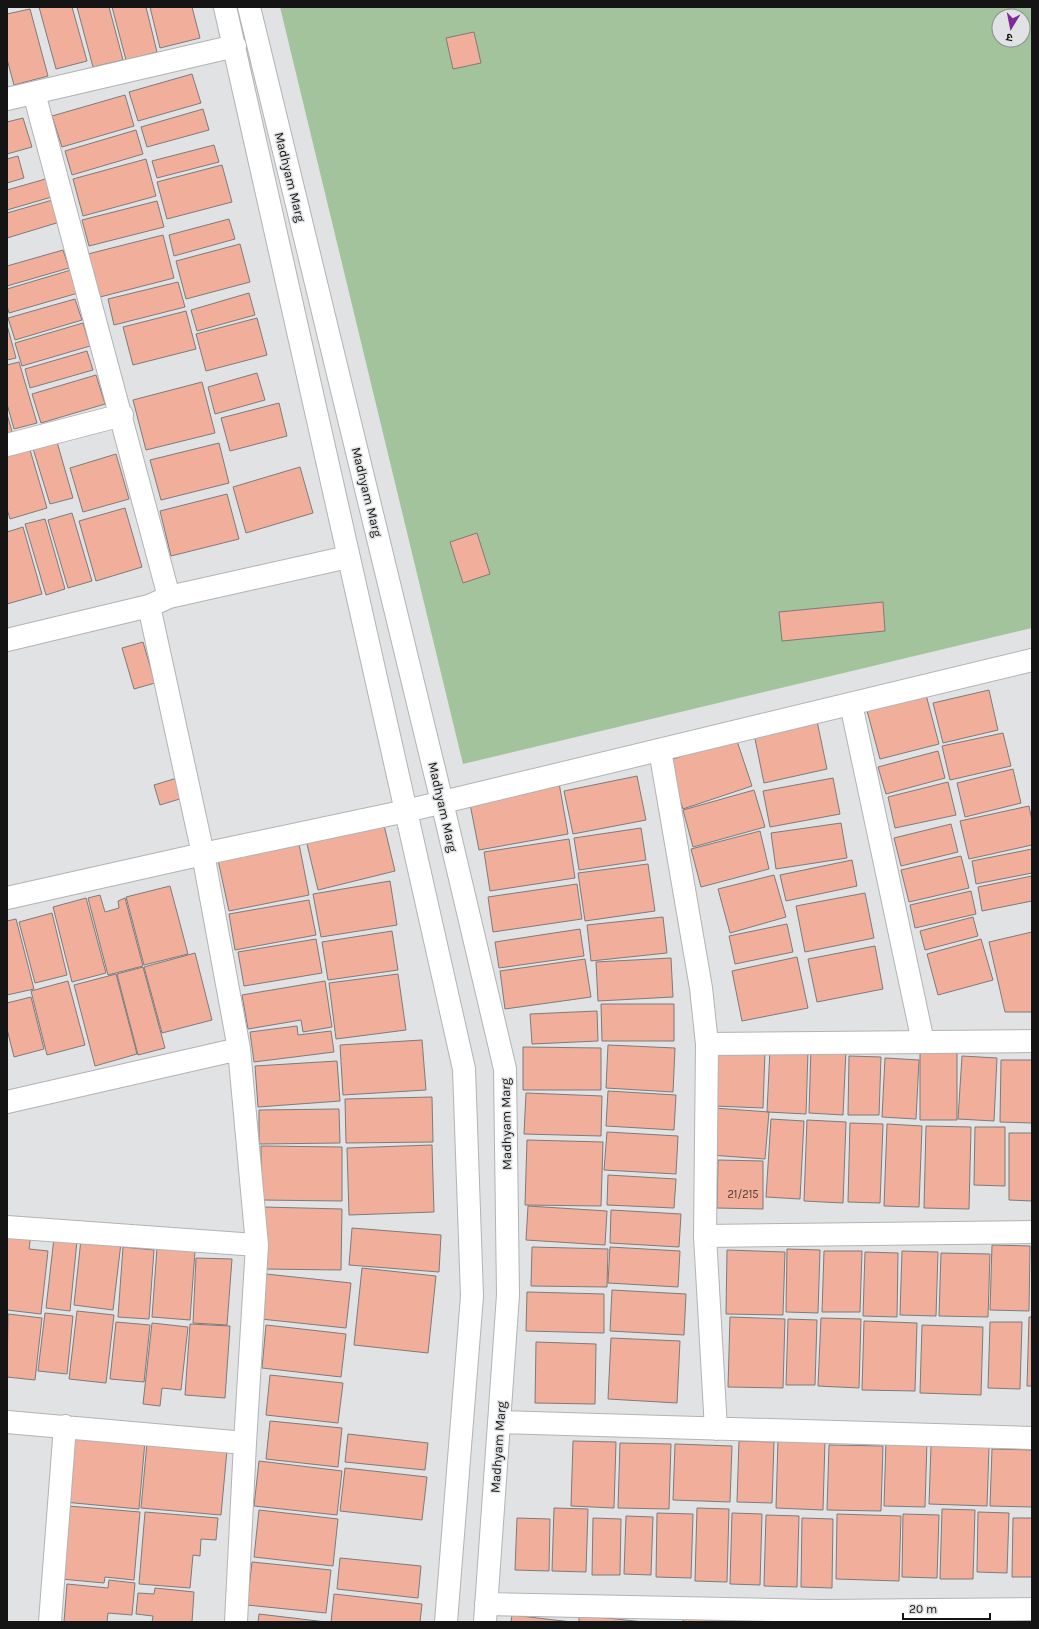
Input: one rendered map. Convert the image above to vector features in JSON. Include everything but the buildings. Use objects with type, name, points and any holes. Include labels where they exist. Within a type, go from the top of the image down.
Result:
[{"type":"street","name":"Madhyam Marg","points":[[225,7],[464,1069],[472,1296],[446,1622]]},
{"type":"street","name":"Madhyam Marg","points":[[249,7],[442,802],[505,1069],[508,1295],[486,1613]]},
{"type":"street","points":[[7,99],[235,46]]},
{"type":"street","points":[[34,93],[122,415],[169,597]]},
{"type":"street","points":[[7,445],[122,415]]},
{"type":"street","points":[[7,640],[149,606],[169,597],[348,557]]},
{"type":"street","points":[[149,606],[203,854],[239,1049],[257,1245],[236,1622]]},
{"type":"street","points":[[7,898],[203,854],[406,811],[1032,660]]},
{"type":"street","points":[[850,704],[923,1042]]},
{"type":"street","points":[[660,750],[702,988],[707,1044],[705,1236],[716,1429]]},
{"type":"street","points":[[707,1044],[1032,1041]]},
{"type":"street","points":[[7,1102],[239,1049]]},
{"type":"street","points":[[7,1227],[257,1245]]},
{"type":"street","points":[[705,1236],[1032,1232]]},
{"type":"street","points":[[7,1422],[245,1443]]},
{"type":"street","points":[[500,1422],[1032,1438]]},
{"type":"street","points":[[50,1622],[65,1426]]},
{"type":"street","points":[[486,1613],[674,1615],[821,1611],[1032,1609]]},
{"type":"green space","points":[[280,7],[1032,7],[1032,628],[463,764]]}]
